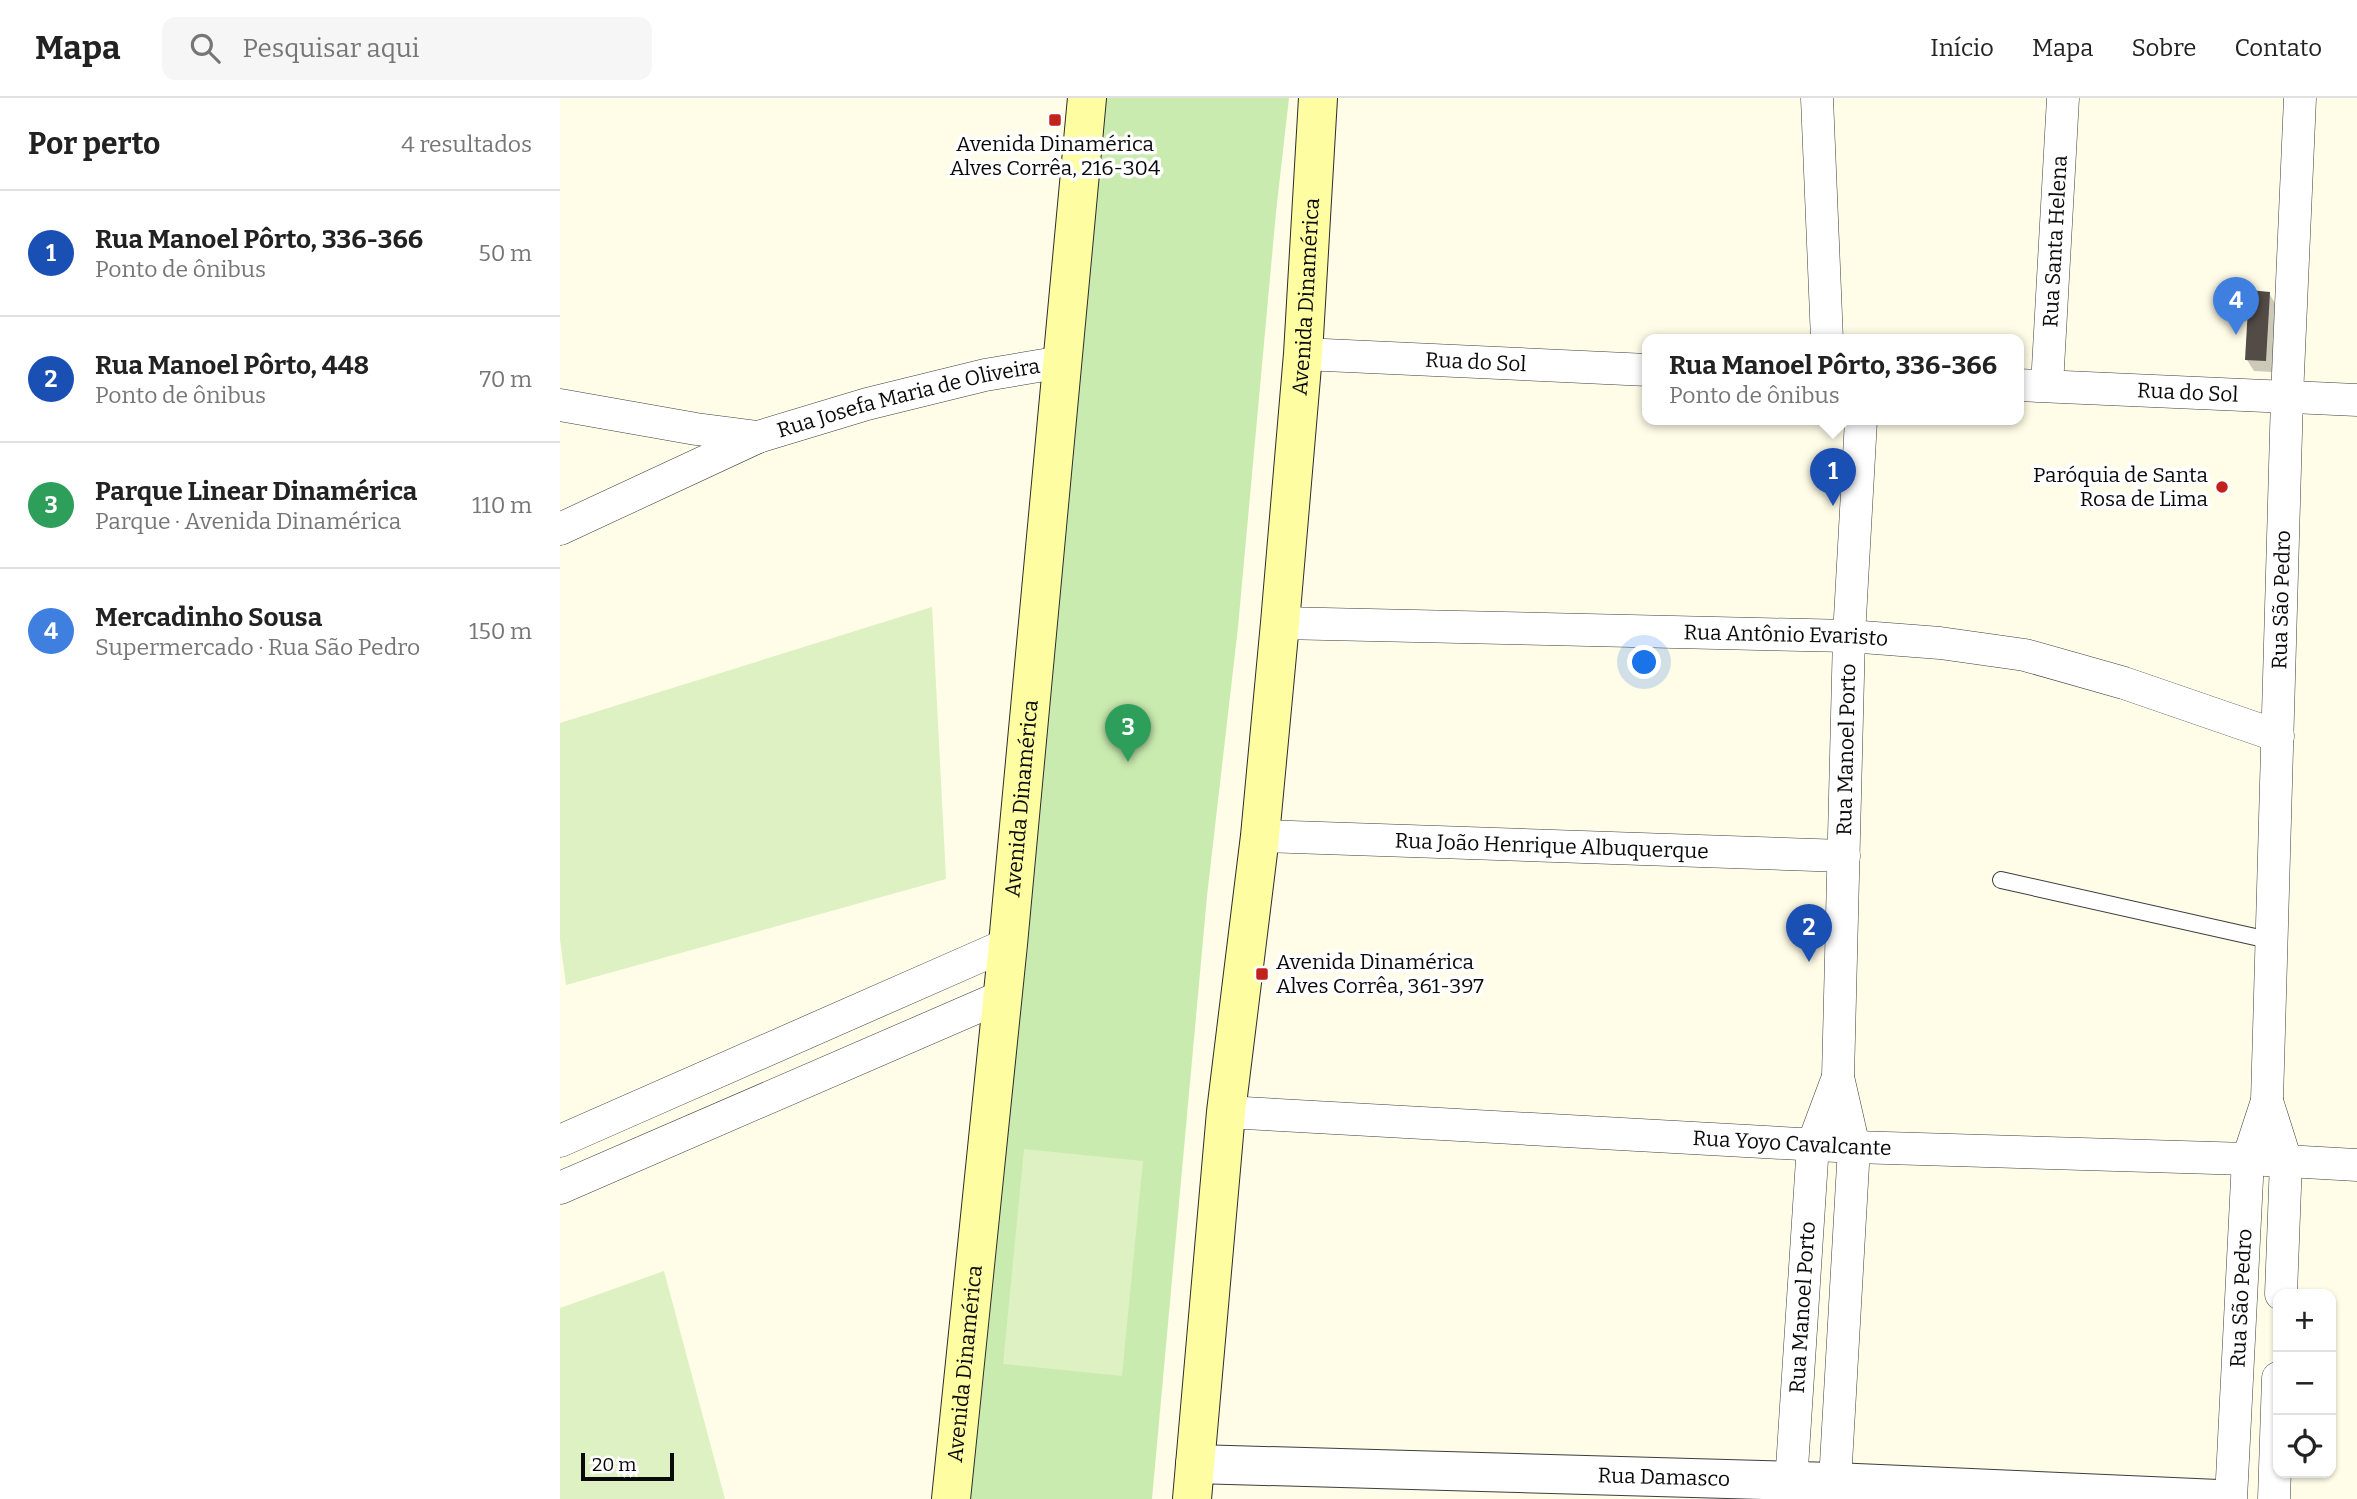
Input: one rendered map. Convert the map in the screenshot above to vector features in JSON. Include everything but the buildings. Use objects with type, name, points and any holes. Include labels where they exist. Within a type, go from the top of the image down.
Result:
[{"type":"main road","name":"Avenida Dinamérica","points":[[951,1499],[1003,996],[1087,98]]},
{"type":"main road","name":"Avenida Dinamérica","points":[[1193,1481],[1226,1112],[1260,836],[1280,623],[1303,354],[1318,98]]},
{"type":"street","points":[[1817,98],[1827,334]]},
{"type":"street","name":"Rua Santa Helena","points":[[2033,385],[2063,98]]},
{"type":"street","name":"Rua São Pedro","points":[[2231,1499],[2248,1159],[2267,1101],[2287,397],[2301,98]]},
{"type":"street","name":"Rua do Sol","points":[[1303,354],[1642,370]]},
{"type":"street","name":"Rua Josefa Maria de Oliveira","points":[[560,529],[758,437],[867,404],[985,375],[1062,362]]},
{"type":"street","name":"Rua do Sol","points":[[2033,385],[2357,400]]},
{"type":"street","name":"Rua Josefa Maria de Oliveira","points":[[560,405],[758,437]]},
{"type":"street","name":"Rua Manoel Porto","points":[[1834,1491],[1854,1147],[1838,1077],[1849,636],[1861,425]]},
{"type":"street","name":"Rua Antônio Evaristo","points":[[1280,623],[1849,636],[1940,643],[2025,655],[2124,683],[2278,736]]},
{"type":"street","name":"Rua João Henrique Albuquerque","points":[[1260,836],[1844,856]]},
{"type":"street","points":[[560,1142],[1008,944]]},
{"type":"street","points":[[560,1188],[1003,996]]},
{"type":"street","name":"Rua Manoel Porto","points":[[1790,1491],[1813,1144],[1838,1077]]},
{"type":"street","points":[[654,1100],[672,1139]]},
{"type":"street","name":"Rua São Pedro","points":[[2267,1101],[2286,1161],[2281,1289]]},
{"type":"street","name":"Rua Yoyo Cavalcante","points":[[1226,1112],[1854,1147],[2357,1165]]},
{"type":"street","name":"Rua São Pedro","points":[[2274,1499],[2277,1415]]},
{"type":"street","name":"Rua Damasco","points":[[1193,1481],[2218,1499]]},
{"type":"lane","points":[[2001,880],[2273,941]]},
{"type":"green space","points":[[1096,98],[1289,98],[1238,627],[1207,896],[1152,1499],[960,1499]]},
{"type":"green space","points":[[932,607],[946,879],[566,985],[560,939],[560,723]]},
{"type":"green space","points":[[1024,1149],[1143,1161],[1122,1376],[1003,1364]]},
{"type":"green space","points":[[664,1271],[725,1499],[560,1499],[560,1308]]},
{"type":"place","name":"Avenida Dinamérica Alves Corrêa, 216-304","points":[[1055,120]]},
{"type":"place","name":"Mercadinho Sousa","points":[[2236,335]]},
{"type":"place","name":"Paróquia de Santa Rosa de Lima","points":[[2222,487]]},
{"type":"place","name":"Rua Manoel Pôrto, 336-366","points":[[1833,506]]},
{"type":"place","name":"Parque Linear Dinamérica","points":[[1128,762]]},
{"type":"place","name":"Rua Manoel Pôrto, 448","points":[[1809,962]]},
{"type":"place","name":"Avenida Dinamérica Alves Corrêa, 361-397","points":[[1262,974]]}]
